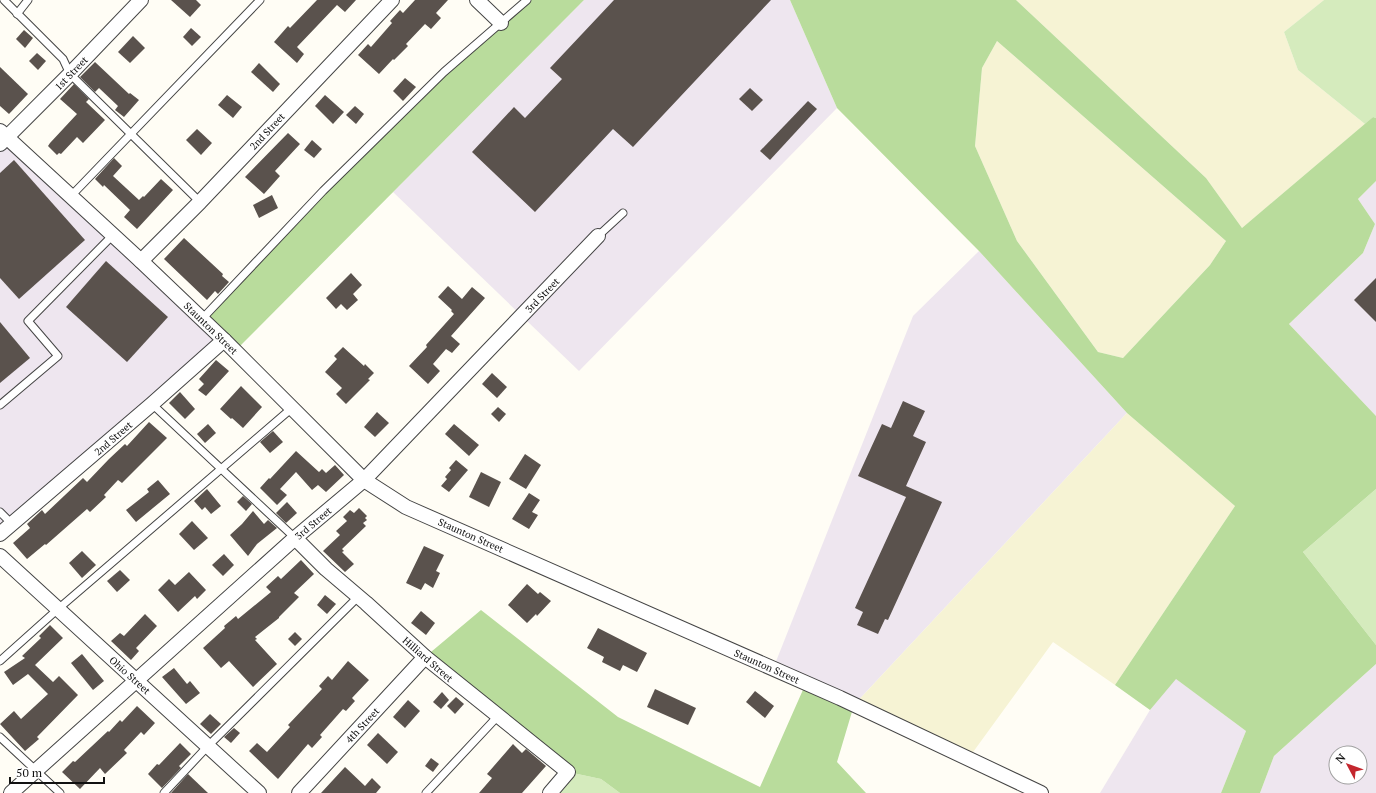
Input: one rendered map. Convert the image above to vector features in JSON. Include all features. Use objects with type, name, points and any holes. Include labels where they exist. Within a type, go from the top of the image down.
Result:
[{"type":"street","name":"1st Street","points":[[2,138],[70,74],[141,0]]},
{"type":"street","name":"2nd Street","points":[[141,261],[200,202],[392,0]]},
{"type":"street","points":[[477,0],[501,23]]},
{"type":"street","name":"Staunton Street","points":[[2,138],[71,196],[141,261],[224,340],[364,480],[406,507],[840,698],[1040,793]]},
{"type":"street","name":"3rd Street","points":[[11,793],[295,538],[364,480],[598,236]]},
{"type":"street","name":"2nd Street","points":[[0,534],[152,404],[224,340]]},
{"type":"street","name":"Hilliard Street","points":[[295,538],[326,569],[359,596],[425,657],[568,772],[550,793]]},
{"type":"street","name":"Ohio Street","points":[[0,556],[259,793]]},
{"type":"street","name":"4th Street","points":[[298,793],[425,657]]},
{"type":"lane","points":[[4,0],[63,59],[70,74],[200,202]]},
{"type":"lane","points":[[17,14],[28,0]]},
{"type":"lane","points":[[71,196],[260,0]]},
{"type":"lane","points":[[202,319],[323,191],[444,72],[527,0]]},
{"type":"lane","points":[[598,236],[623,212]]},
{"type":"lane","points":[[0,405],[58,356],[28,321],[113,235]]},
{"type":"lane","points":[[152,404],[295,538]]},
{"type":"lane","points":[[0,661],[58,609],[292,408]]},
{"type":"lane","points":[[0,512],[12,524]]},
{"type":"lane","points":[[164,793],[208,746],[359,596]]},
{"type":"lane","points":[[426,793],[498,716]]},
{"type":"lane","points":[[0,737],[60,793]]},
{"type":"shaded area","points":[[584,0],[790,0],[837,108],[579,371],[393,192]]},
{"type":"shaded area","points":[[1016,0],[1324,0],[1284,32],[1298,70],[1365,124],[1242,228],[1206,178]]},
{"type":"shaded area","points":[[997,41],[1226,241],[1210,265],[1123,358],[1098,352],[1017,241],[975,146],[982,68]]},
{"type":"shaded area","points":[[7,138],[224,340],[0,534],[0,144]]},
{"type":"shaded area","points":[[1376,181],[1376,416],[1289,324],[1363,253],[1375,224],[1358,199]]},
{"type":"shaded area","points":[[979,251],[1127,413],[854,705],[773,669],[913,316]]},
{"type":"shaded area","points":[[1127,413],[1235,506],[1115,685],[1053,642],[968,759],[854,705]]},
{"type":"shaded area","points":[[1376,664],[1376,793],[1260,793],[1274,756]]},
{"type":"shaded area","points":[[1175,678],[1246,731],[1221,793],[1100,793],[1150,710]]},
{"type":"green space","points":[[527,0],[584,0],[235,351],[202,319],[323,191],[444,72]]},
{"type":"green space","points":[[790,0],[1016,0],[1206,178],[1242,228],[1373,117],[1376,118],[1376,181],[1358,199],[1375,224],[1363,253],[1289,324],[1376,416],[1376,489],[1303,552],[1376,645],[1376,664],[1274,756],[1260,793],[1221,793],[1246,731],[1176,679],[1150,710],[1115,685],[1235,506],[1127,413],[979,251],[837,108]],"holes":[[[997,41],[1226,241],[1210,265],[1123,358],[1098,352],[1017,241],[975,146],[982,68]]]},
{"type":"green space","points":[[1324,0],[1376,0],[1376,118],[1373,117],[1365,124],[1298,70],[1284,32]]},
{"type":"green space","points":[[1376,489],[1376,645],[1303,552]]},
{"type":"green space","points":[[481,610],[618,717],[760,787],[806,683],[854,705],[837,762],[866,793],[620,793],[601,779],[568,772],[425,657]]},
{"type":"green space","points":[[568,772],[601,779],[620,793],[550,793]]},
{"type":"building","points":[[171,0],[196,0],[201,5],[190,17]]},
{"type":"building","points":[[317,0],[356,0],[345,12],[337,5],[297,47],[304,54],[297,63],[274,42],[288,26],[290,28]]},
{"type":"building","points":[[415,0],[448,0],[436,13],[441,18],[431,29],[425,24],[406,44],[408,46],[379,74],[358,55],[368,44],[371,47],[392,23],[390,21],[400,10],[403,13]]},
{"type":"building","points":[[614,0],[771,0],[633,147],[613,129],[535,212],[472,152],[514,107],[525,118],[562,79],[550,68]]},
{"type":"building","points":[[191,28],[201,37],[192,46],[183,37]]},
{"type":"building","points":[[24,30],[33,38],[25,48],[16,39]]},
{"type":"building","points":[[133,36],[145,48],[130,63],[118,52]]},
{"type":"building","points":[[37,53],[46,61],[38,70],[29,61]]},
{"type":"building","points":[[95,62],[129,94],[130,93],[139,100],[124,117],[115,110],[118,106],[99,88],[95,92],[80,77]]},
{"type":"building","points":[[259,63],[280,84],[273,92],[251,72]]},
{"type":"building","points":[[0,67],[28,94],[9,114],[0,106]]},
{"type":"building","points":[[405,78],[416,87],[403,101],[393,91]]},
{"type":"building","points":[[74,84],[89,99],[86,102],[105,120],[83,143],[77,137],[61,154],[59,153],[57,155],[48,146],[77,114],[60,99]]},
{"type":"building","points":[[750,88],[763,100],[752,111],[739,99]]},
{"type":"building","points":[[227,95],[242,107],[233,118],[218,105]]},
{"type":"building","points":[[325,95],[344,112],[333,124],[315,106]]},
{"type":"building","points":[[808,101],[817,109],[770,160],[760,151]]},
{"type":"building","points":[[355,106],[364,114],[356,124],[346,115]]},
{"type":"building","points":[[197,129],[212,143],[201,155],[186,140]]},
{"type":"building","points":[[288,133],[300,144],[275,171],[280,176],[264,194],[245,177]]},
{"type":"building","points":[[312,140],[322,149],[314,158],[304,150]]},
{"type":"building","points":[[114,158],[122,166],[113,176],[139,200],[143,196],[144,197],[161,179],[173,190],[137,229],[124,217],[130,210],[104,185],[103,187],[95,179]]},
{"type":"building","points":[[14,160],[85,240],[19,299],[0,278],[0,173]]},
{"type":"building","points":[[272,195],[278,208],[259,218],[253,205]]},
{"type":"building","points":[[184,238],[223,274],[222,276],[229,282],[218,294],[215,291],[207,300],[164,259]]},
{"type":"building","points":[[106,261],[168,317],[127,362],[66,307]]},
{"type":"building","points":[[351,273],[362,285],[353,294],[358,300],[347,310],[341,304],[336,309],[326,298]]},
{"type":"building","points":[[1376,278],[1376,322],[1354,300]]},
{"type":"building","points":[[448,286],[462,299],[472,287],[485,298],[451,336],[460,344],[452,353],[446,349],[433,364],[440,371],[428,384],[409,366],[454,314],[451,311],[452,310],[438,297]]},
{"type":"building","points":[[0,322],[30,358],[0,383]]},
{"type":"building","points":[[343,347],[374,373],[368,379],[370,380],[346,404],[336,394],[342,388],[325,372],[337,359],[334,356]]},
{"type":"building","points":[[216,360],[229,371],[206,396],[198,390],[204,384],[199,379]]},
{"type":"building","points":[[492,373],[507,387],[497,398],[482,384]]},
{"type":"building","points":[[241,386],[262,407],[243,428],[220,409]]},
{"type":"building","points":[[180,392],[195,409],[185,419],[169,403]]},
{"type":"building","points":[[903,401],[925,411],[913,436],[926,442],[906,486],[942,502],[888,620],[885,619],[878,634],[857,625],[863,612],[855,608],[906,497],[858,476],[882,424],[891,428]]},
{"type":"building","points":[[498,407],[506,414],[499,422],[491,414]]},
{"type":"building","points":[[377,412],[389,423],[375,437],[364,427]]},
{"type":"building","points":[[149,422],[167,438],[122,483],[118,480],[104,495],[106,497],[90,512],[87,509],[46,545],[45,544],[27,559],[13,543],[30,528],[27,524],[42,510],[45,514],[83,478],[87,482],[125,444],[127,446]]},
{"type":"building","points":[[208,424],[216,433],[205,443],[197,434]]},
{"type":"building","points":[[454,424],[479,445],[469,456],[445,434]]},
{"type":"building","points":[[273,431],[283,442],[270,453],[260,442]]},
{"type":"building","points":[[296,451],[319,472],[322,469],[326,473],[335,465],[344,475],[326,492],[318,485],[312,490],[296,472],[280,489],[287,495],[277,505],[260,488]]},
{"type":"building","points":[[525,454],[541,465],[526,489],[509,479]]},
{"type":"building","points":[[456,460],[468,470],[449,492],[441,486],[447,479],[445,477],[451,470],[449,468]]},
{"type":"building","points":[[481,472],[501,482],[489,507],[469,497]]},
{"type":"building","points":[[158,480],[170,494],[136,522],[126,510],[149,492],[147,489]]},
{"type":"building","points":[[207,489],[221,506],[211,514],[205,507],[202,510],[194,501]]},
{"type":"building","points":[[529,493],[540,500],[532,512],[538,515],[529,529],[512,519]]},
{"type":"building","points":[[243,496],[252,504],[246,511],[237,502]]},
{"type":"building","points":[[287,502],[297,513],[286,523],[276,513]]},
{"type":"building","points":[[359,508],[367,516],[365,518],[367,520],[363,523],[366,526],[342,549],[344,551],[342,552],[354,564],[345,572],[323,551],[340,535],[336,531],[347,521],[343,517],[350,510],[354,513]]},
{"type":"building","points":[[253,511],[264,524],[268,520],[277,528],[257,544],[248,556],[230,535]]},
{"type":"building","points":[[192,521],[208,538],[194,550],[179,534]]},
{"type":"building","points":[[424,546],[444,555],[436,571],[440,573],[433,588],[425,583],[421,590],[406,583]]},
{"type":"building","points":[[82,551],[96,565],[82,578],[69,563]]},
{"type":"building","points":[[224,554],[234,565],[223,576],[212,565]]},
{"type":"building","points":[[301,560],[314,574],[294,593],[299,597],[279,618],[255,637],[257,639],[255,640],[277,664],[253,687],[229,661],[221,668],[203,648],[236,616],[238,619],[271,592],[266,587],[278,576],[281,579]]},
{"type":"building","points":[[120,570],[130,580],[117,592],[107,581]]},
{"type":"building","points":[[189,572],[206,590],[197,599],[195,596],[178,612],[158,590],[169,579],[175,585]]},
{"type":"building","points":[[527,584],[538,594],[540,592],[551,601],[537,616],[536,614],[527,623],[508,605]]},
{"type":"building","points":[[325,595],[336,604],[327,614],[317,605]]},
{"type":"building","points":[[421,611],[435,623],[426,635],[411,623]]},
{"type":"building","points":[[145,614],[157,626],[136,648],[139,651],[131,660],[111,641],[120,633],[124,636]]},
{"type":"building","points":[[50,625],[63,638],[35,665],[53,682],[59,676],[78,695],[37,737],[39,739],[25,751],[0,724],[14,711],[21,719],[48,694],[28,674],[13,685],[4,672],[25,658],[22,656],[41,638],[39,636]]},
{"type":"building","points":[[598,628],[647,653],[637,672],[623,665],[620,671],[602,662],[604,657],[587,648]]},
{"type":"building","points":[[295,632],[302,639],[295,646],[288,639]]},
{"type":"building","points":[[82,654],[104,681],[93,690],[71,663]]},
{"type":"building","points":[[348,661],[369,680],[352,698],[355,701],[346,711],[343,709],[320,735],[322,737],[312,748],[308,744],[278,779],[249,751],[257,743],[267,752],[290,727],[288,725],[322,689],[319,686],[328,676],[332,680]]},
{"type":"building","points":[[174,668],[187,684],[190,681],[200,693],[186,704],[162,677]]},
{"type":"building","points":[[655,689],[696,708],[688,725],[647,707]]},
{"type":"building","points":[[755,691],[774,706],[765,718],[746,702]]},
{"type":"building","points":[[442,692],[449,700],[441,709],[433,702]]},
{"type":"building","points":[[456,697],[464,704],[455,714],[447,706]]},
{"type":"building","points":[[408,700],[420,711],[405,728],[393,717]]},
{"type":"building","points":[[137,706],[155,723],[144,735],[141,732],[124,750],[127,753],[105,774],[100,768],[80,789],[62,772],[108,731],[109,732],[120,720],[122,722]]},
{"type":"building","points":[[210,714],[221,724],[211,734],[200,724]]},
{"type":"building","points":[[234,728],[240,733],[231,743],[224,737]]},
{"type":"building","points":[[378,733],[398,752],[387,764],[367,745]]},
{"type":"building","points":[[180,743],[191,754],[179,766],[181,768],[162,788],[148,774]]},
{"type":"building","points":[[513,744],[522,753],[526,749],[546,766],[522,793],[479,793],[492,778],[487,774]]},
{"type":"building","points":[[431,758],[439,764],[433,772],[425,766]]},
{"type":"building","points":[[345,767],[365,786],[372,778],[381,787],[376,793],[321,793]]},
{"type":"building","points":[[188,774],[208,793],[171,793]]}]
